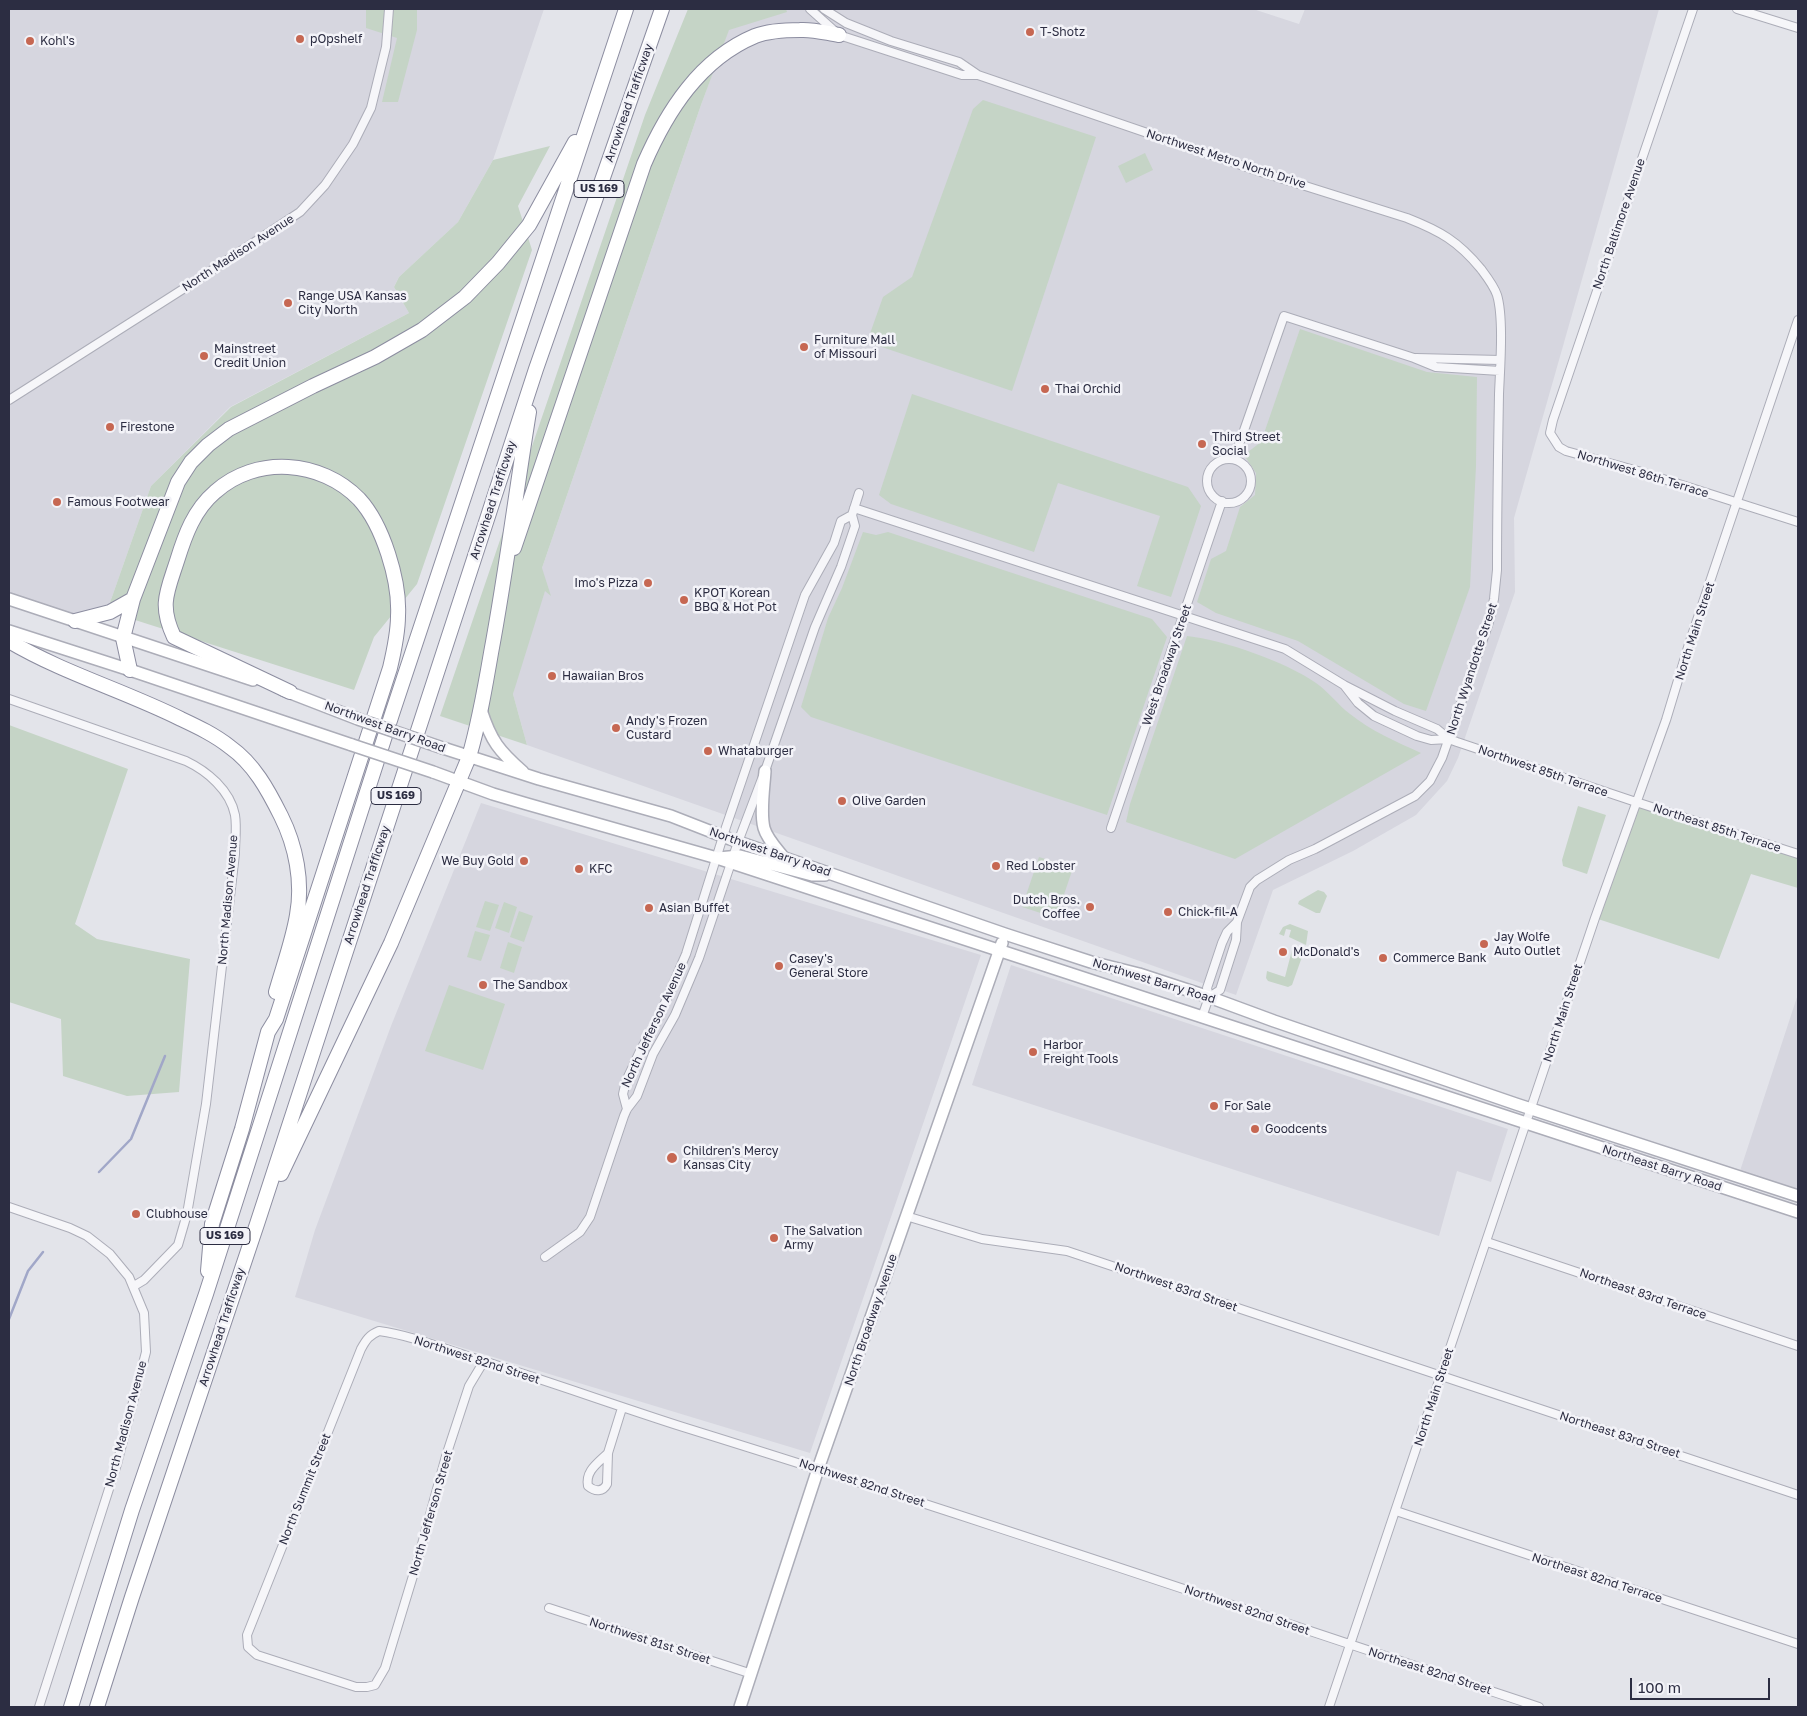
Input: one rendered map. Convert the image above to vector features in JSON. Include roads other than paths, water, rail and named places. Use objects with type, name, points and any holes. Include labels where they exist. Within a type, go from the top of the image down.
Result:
[{"type":"highway","name":"Arrowhead Trafficway","points":[[70,1707],[132,1510],[206,1294],[392,714],[626,9]]},
{"type":"highway","name":"Arrowhead Trafficway","points":[[97,1707],[536,369],[662,9]]},
{"type":"highway","points":[[505,575],[644,164],[656,137],[684,91],[716,59],[756,36],[803,30],[838,35]]},
{"type":"highway","points":[[130,670],[123,638],[133,599],[178,482],[191,462],[208,445],[229,429],[313,386],[376,357],[422,330],[465,297],[498,263],[529,225],[592,112]]},
{"type":"highway","points":[[257,1224],[386,952],[469,757],[481,710],[505,575],[536,369]]},
{"type":"highway","points":[[268,1032],[276,1019],[390,668],[399,614],[392,570],[384,540],[374,520],[360,500],[345,486],[327,476],[306,469],[289,467],[268,468],[249,472],[230,481],[203,504],[192,520],[182,545],[167,592],[165,607],[167,621],[174,637],[290,692]]},
{"type":"highway","points":[[75,621],[97,617],[133,599]]},
{"type":"highway","points":[[9,641],[30,653],[164,710],[201,728],[231,747],[251,766],[262,781],[286,826],[294,848],[299,880],[297,915],[269,1016],[268,1032],[242,1129],[212,1224],[206,1294]]},
{"type":"main road","name":"Northwest Barry Road","points":[[9,599],[290,692],[358,719],[469,757],[671,816],[738,842],[1005,934],[1209,997],[1531,1109]]},
{"type":"main road","name":"Northwest Barry Road","points":[[9,631],[130,670],[494,794],[717,858]]},
{"type":"main road","points":[[481,710],[494,744],[503,755],[526,775]]},
{"type":"main road","points":[[765,771],[764,827],[767,835],[784,858]]},
{"type":"main road","points":[[717,858],[748,858],[812,875],[834,874]]},
{"type":"main road","name":"Northwest Barry Road","points":[[732,859],[999,950],[1526,1124]]},
{"type":"main road","name":"North Broadway Avenue","points":[[740,1707],[818,1469],[1005,934]]},
{"type":"main road","name":"Northeast Barry Road","points":[[1531,1109],[1798,1196]]},
{"type":"main road","name":"Northeast Barry Road","points":[[1526,1124],[1798,1212]]},
{"type":"street","name":"North Madison Avenue","points":[[9,400],[300,212],[325,184],[353,144],[370,108],[386,47],[389,9]]},
{"type":"street","points":[[810,9],[838,35]]},
{"type":"street","name":"Northwest Metro North Drive","points":[[824,9],[846,23],[891,41],[958,62],[978,75],[1247,167],[1407,218],[1450,238],[1469,254]]},
{"type":"street","name":"North Baltimore Avenue","points":[[1553,440],[1550,433],[1553,420],[1692,9]]},
{"type":"street","points":[[1737,9],[1798,28]]},
{"type":"street","name":"Northwest Metro North Drive","points":[[838,35],[962,75],[978,75]]},
{"type":"street","name":"North Wyandotte Street","points":[[1209,997],[1220,990],[1236,940],[1237,922],[1250,887],[1257,880],[1289,860],[1315,849],[1415,796],[1430,781],[1450,739],[1489,622],[1497,570],[1500,315],[1496,295],[1486,275],[1469,254]]},
{"type":"street","points":[[1234,459],[1284,316],[1414,358],[1436,367],[1500,371]]},
{"type":"street","name":"North Main Street","points":[[1329,1707],[1595,918],[1666,720],[1689,644],[1798,320]]},
{"type":"street","points":[[1414,358],[1500,360]]},
{"type":"street","name":"Northwest 86th Terrace","points":[[1553,440],[1566,451],[1798,522]]},
{"type":"street","points":[[1234,459],[1248,470],[1250,487],[1239,500],[1233,502],[1222,501],[1210,492],[1207,483],[1208,474],[1216,462],[1234,459]]},
{"type":"street","points":[[859,493],[853,512],[1184,614],[1285,649],[1344,685],[1395,711],[1437,729],[1450,739]]},
{"type":"street","name":"West Broadway Street","points":[[1111,828],[1222,501]]},
{"type":"street","name":"North Jefferson Avenue","points":[[545,1257],[580,1232],[590,1217],[627,1109],[637,1096],[653,1054],[671,1024],[687,988],[815,626],[844,559],[855,526],[853,512],[841,521],[834,542],[805,595],[764,713],[686,954],[658,1019],[626,1081],[623,1094],[627,1109]]},
{"type":"street","points":[[1344,685],[1358,703],[1374,716],[1416,736],[1431,740],[1450,739]]},
{"type":"street","name":"North Madison Avenue","points":[[9,699],[186,761],[203,770],[217,783],[225,793],[235,814],[235,854],[203,1127],[188,1214],[178,1245],[144,1280],[134,1286]]},
{"type":"street","name":"Northwest 85th Terrace","points":[[1450,739],[1636,802]]},
{"type":"street","name":"Northeast 85th Terrace","points":[[1636,802],[1798,854]]},
{"type":"street","name":"North Wyandotte Street","points":[[1202,1017],[1209,997],[1207,988],[1222,943],[1227,932],[1237,922]]},
{"type":"street","name":"North Madison Avenue","points":[[9,1207],[70,1228],[87,1236],[110,1254],[134,1286],[144,1313],[146,1352],[117,1464],[39,1707]]},
{"type":"street","name":"Northwest 83rd Street","points":[[906,1216],[982,1239],[1068,1251],[1441,1376]]},
{"type":"street","name":"Northeast 83rd Terrace","points":[[1487,1242],[1798,1346]]},
{"type":"street","name":"Northwest 82nd Street","points":[[372,1334],[379,1332],[389,1333],[484,1361],[622,1408],[1037,1540],[1350,1645]]},
{"type":"street","name":"North Summit Street","points":[[372,1334],[366,1339],[361,1349],[247,1635],[248,1647],[257,1655],[356,1687],[368,1688],[375,1685],[385,1668]]},
{"type":"street","name":"North Jefferson Street","points":[[385,1668],[416,1566],[446,1456],[469,1386],[484,1361]]},
{"type":"street","name":"Northeast 83rd Street","points":[[1441,1376],[1798,1494]]},
{"type":"street","points":[[608,1453],[590,1470],[586,1479],[588,1486],[593,1490],[605,1488],[607,1484],[608,1453],[622,1408]]},
{"type":"street","name":"Northeast 82nd Terrace","points":[[1396,1511],[1798,1644]]},
{"type":"street","name":"Northwest 81st Street","points":[[549,1608],[752,1674]]},
{"type":"street","name":"Northeast 82nd Street","points":[[1350,1645],[1539,1707]]},
{"type":"waterway","points":[[99,1172],[131,1139],[165,1056]]},
{"type":"waterway","points":[[9,1319],[28,1271],[43,1252]]},
{"type":"place","name":"T-Shotz","points":[[1030,32]]},
{"type":"place","name":"pOpshelf","points":[[300,39]]},
{"type":"place","name":"Kohl's","points":[[30,41]]},
{"type":"place","name":"Range USA Kansas City North","points":[[288,303]]},
{"type":"place","name":"Furniture Mall of Missouri","points":[[804,347]]},
{"type":"place","name":"Mainstreet Credit Union","points":[[204,356]]},
{"type":"place","name":"Thai Orchid","points":[[1045,389]]},
{"type":"place","name":"Firestone","points":[[110,427]]},
{"type":"place","name":"Third Street Social","points":[[1202,444]]},
{"type":"place","name":"Famous Footwear","points":[[57,502]]},
{"type":"place","name":"Imo's Pizza","points":[[648,583]]},
{"type":"place","name":"KPOT Korean BBQ & Hot Pot","points":[[684,600]]},
{"type":"place","name":"Hawaiian Bros","points":[[552,676]]},
{"type":"place","name":"Andy's Frozen Custard","points":[[616,728]]},
{"type":"place","name":"Whataburger","points":[[708,751]]},
{"type":"place","name":"Olive Garden","points":[[842,801]]},
{"type":"place","name":"We Buy Gold","points":[[524,861]]},
{"type":"place","name":"Red Lobster","points":[[996,866]]},
{"type":"place","name":"KFC","points":[[579,869]]},
{"type":"place","name":"Dutch Bros. Coffee","points":[[1090,907]]},
{"type":"place","name":"Asian Buffet","points":[[649,908]]},
{"type":"place","name":"Chick-fil-A","points":[[1168,912]]},
{"type":"place","name":"Jay Wolfe Auto Outlet","points":[[1484,944]]},
{"type":"place","name":"McDonald's","points":[[1283,952]]},
{"type":"place","name":"Commerce Bank","points":[[1383,958]]},
{"type":"place","name":"Casey's General Store","points":[[779,966]]},
{"type":"place","name":"The Sandbox","points":[[483,985]]},
{"type":"place","name":"Harbor Freight Tools","points":[[1033,1052]]},
{"type":"place","name":"For Sale","points":[[1214,1106]]},
{"type":"place","name":"Goodcents","points":[[1255,1129]]},
{"type":"place","name":"Children's Mercy Kansas City","points":[[672,1158]]},
{"type":"place","name":"Clubhouse","points":[[136,1214]]},
{"type":"place","name":"The Salvation Army","points":[[774,1238]]}]
